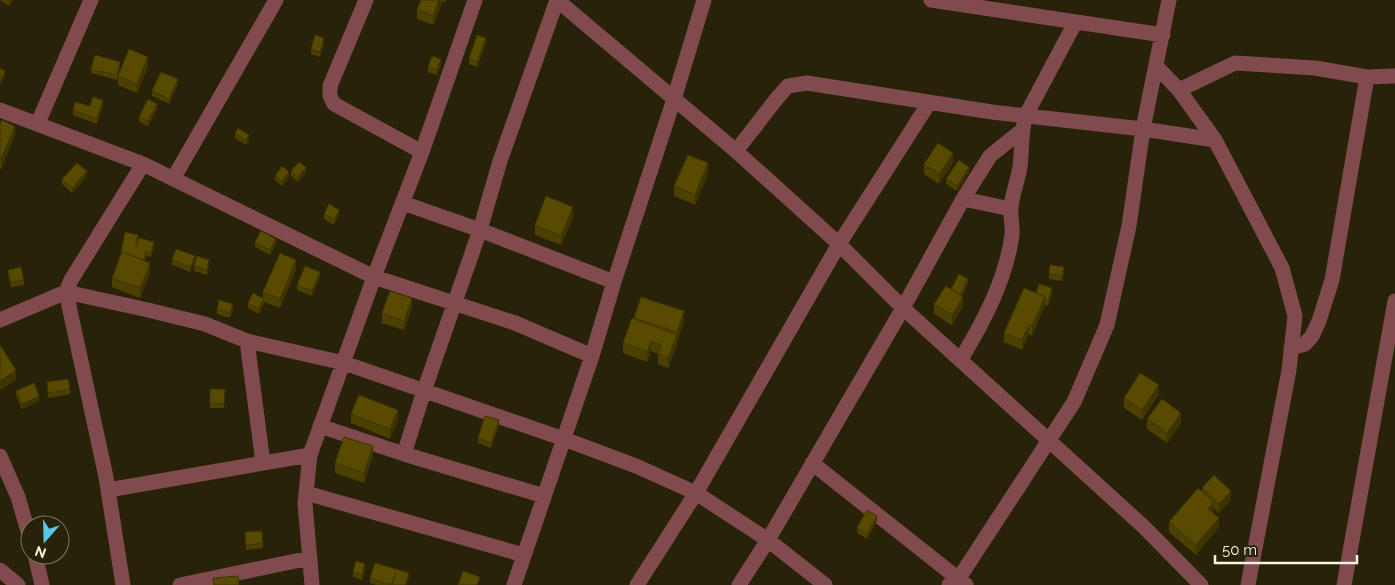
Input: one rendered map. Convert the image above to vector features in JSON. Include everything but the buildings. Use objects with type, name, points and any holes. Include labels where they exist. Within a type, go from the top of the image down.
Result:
[{"type":"street","points":[[38,123],[91,0]]},
{"type":"street","points":[[172,179],[276,0]]},
{"type":"street","points":[[366,0],[330,86],[330,96],[334,104],[422,152]]},
{"type":"street","points":[[312,585],[304,503],[310,455],[374,277],[422,152],[475,0]]},
{"type":"street","points":[[404,454],[480,230],[500,161],[557,0],[736,151],[839,244],[903,308],[1144,527],[1200,585]]},
{"type":"street","points":[[514,585],[592,356],[704,0]]},
{"type":"street","points":[[931,0],[1163,36]]},
{"type":"street","points":[[812,463],[958,583],[1074,402],[1107,324],[1129,226],[1143,129],[1169,0]]},
{"type":"street","points":[[739,585],[768,540],[903,308],[963,199],[990,156],[1023,124],[1075,23]]},
{"type":"street","points":[[1179,90],[1235,63],[1276,64],[1314,68],[1367,77],[1395,76]]},
{"type":"street","points":[[1156,66],[1179,90],[1215,140],[1282,268],[1295,316],[1289,370],[1248,585]]},
{"type":"street","points":[[1291,348],[1306,344],[1312,336],[1319,321],[1332,280],[1367,77]]},
{"type":"street","points":[[736,151],[788,86],[807,83],[929,103],[1023,124],[1143,129],[1215,140]]},
{"type":"street","points":[[637,585],[696,493],[839,244],[929,103]]},
{"type":"street","points":[[0,110],[143,164],[374,277],[515,323],[592,356]]},
{"type":"street","points":[[961,359],[996,292],[1008,254],[1013,232],[1010,209],[1020,166],[1023,124]]},
{"type":"street","points":[[123,585],[108,490],[66,292],[143,164]]},
{"type":"street","points":[[963,199],[1010,209]]},
{"type":"street","points":[[403,202],[614,282]]},
{"type":"street","points":[[0,320],[66,292],[205,324],[247,341],[344,363],[564,439],[636,466],[696,493],[768,540],[825,585]]},
{"type":"street","points":[[1344,585],[1395,301]]},
{"type":"street","points":[[247,341],[263,463]]},
{"type":"street","points":[[320,426],[404,454],[544,496]]},
{"type":"street","points":[[108,490],[310,455]]},
{"type":"street","points":[[0,456],[18,497],[23,515]]},
{"type":"street","points":[[306,493],[524,555]]},
{"type":"street","points":[[180,585],[310,558]]},
{"type":"street","points":[[37,565],[42,585]]},
{"type":"street","points":[[0,570],[18,585]]}]
